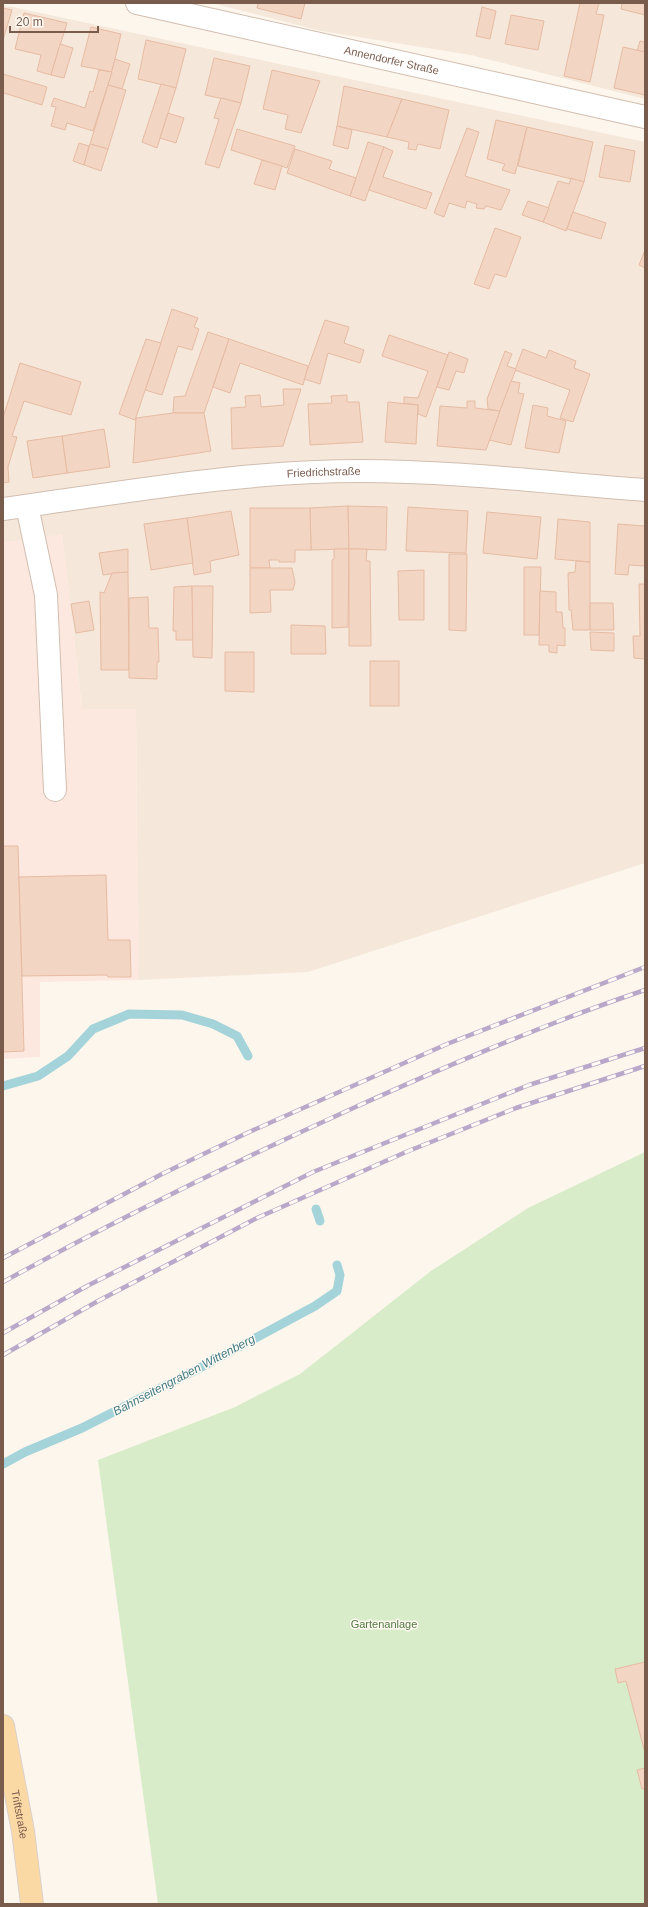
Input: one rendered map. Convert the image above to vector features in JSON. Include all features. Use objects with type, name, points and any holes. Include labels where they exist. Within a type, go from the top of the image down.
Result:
[{"type":"main road","name":"Triftstraße","points":[[3,1726],[23,1831],[32,1904]]},
{"type":"street","name":"Annendorfer Straße","points":[[138,3],[645,116]]},
{"type":"street","name":"Friedrichstraße","points":[[3,509],[202,481],[256,476],[360,471],[416,472],[645,490]]},
{"type":"street","points":[[27,506],[46,595],[55,790]]},
{"type":"shaded area","points":[[212,3],[645,3],[645,99],[471,55],[321,31]]},
{"type":"shaded area","points":[[3,5],[645,142],[645,863],[308,972],[138,980],[136,709],[82,709],[62,535],[3,543]]},
{"type":"shaded area","points":[[62,534],[82,709],[136,709],[138,980],[40,982],[40,1057],[3,1059],[3,543]]},
{"type":"green space","name":"Gartenanlage","points":[[645,1152],[645,1904],[158,1904],[98,1460],[235,1407],[300,1374],[431,1271],[528,1208]]},
{"type":"building","points":[[258,3],[305,3],[301,19],[257,8]]},
{"type":"building","points":[[580,3],[599,3],[596,14],[604,15],[590,82],[564,76]]},
{"type":"building","points":[[622,3],[645,3],[645,15],[621,9]]},
{"type":"building","points":[[482,7],[496,11],[490,39],[476,36]]},
{"type":"building","points":[[3,8],[12,10],[3,40]]},
{"type":"building","points":[[24,13],[67,23],[51,75],[37,71],[41,55],[15,49]]},
{"type":"building","points":[[511,15],[544,21],[538,50],[505,44]]},
{"type":"building","points":[[91,27],[121,34],[112,72],[81,66]]},
{"type":"building","points":[[146,40],[186,49],[176,88],[138,79]]},
{"type":"building","points":[[640,41],[645,42],[645,52],[637,51]]},
{"type":"building","points":[[60,44],[73,48],[64,78],[51,75]]},
{"type":"building","points":[[623,47],[645,52],[645,95],[614,88]]},
{"type":"building","points":[[214,58],[250,66],[241,103],[205,95]]},
{"type":"building","points":[[115,59],[130,64],[122,89],[108,85]]},
{"type":"building","points":[[99,70],[112,72],[93,131],[67,123],[65,130],[51,126],[56,107],[51,106],[54,98],[85,108],[90,91],[93,92]]},
{"type":"building","points":[[272,70],[320,81],[301,133],[285,129],[288,115],[263,109]]},
{"type":"building","points":[[3,74],[47,87],[42,105],[4,93],[3,97]]},
{"type":"building","points":[[161,84],[176,88],[157,148],[142,142]]},
{"type":"building","points":[[108,85],[126,90],[108,149],[90,144]]},
{"type":"building","points":[[344,86],[402,99],[387,137],[337,126]]},
{"type":"building","points":[[221,98],[241,103],[219,168],[205,164],[219,119],[214,118]]},
{"type":"building","points":[[402,99],[449,110],[440,149],[418,144],[416,150],[408,149],[409,142],[387,137]]},
{"type":"building","points":[[168,113],[184,118],[176,143],[160,138]]},
{"type":"building","points":[[496,120],[527,127],[515,174],[502,170],[505,164],[487,159]]},
{"type":"building","points":[[337,126],[352,130],[348,149],[333,145]]},
{"type":"building","points":[[527,127],[593,142],[584,182],[518,166]]},
{"type":"building","points":[[467,128],[479,132],[465,176],[510,190],[501,210],[486,206],[484,209],[476,208],[477,204],[467,201],[465,208],[449,203],[444,217],[434,213]]},
{"type":"building","points":[[237,129],[295,146],[287,168],[231,150]]},
{"type":"building","points":[[368,142],[384,147],[365,201],[350,196]]},
{"type":"building","points":[[79,143],[89,146],[84,165],[73,161]]},
{"type":"building","points":[[90,144],[108,149],[101,171],[84,165]]},
{"type":"building","points":[[605,145],[635,151],[630,182],[599,177]]},
{"type":"building","points":[[384,147],[393,151],[383,177],[432,193],[426,209],[369,190]]},
{"type":"building","points":[[295,149],[332,161],[329,169],[356,178],[350,196],[287,173]]},
{"type":"building","points":[[262,160],[282,166],[275,190],[254,184]]},
{"type":"building","points":[[571,178],[584,182],[566,231],[543,222],[558,181],[569,184]]},
{"type":"building","points":[[528,201],[549,208],[543,222],[522,215]]},
{"type":"building","points":[[573,212],[606,223],[601,239],[567,229]]},
{"type":"building","points":[[495,228],[521,237],[506,277],[495,274],[489,289],[474,284]]},
{"type":"building","points":[[645,250],[645,268],[639,265]]},
{"type":"building","points":[[172,309],[198,318],[194,327],[199,329],[192,350],[178,346],[162,395],[145,390]]},
{"type":"building","points":[[325,320],[349,327],[344,343],[364,350],[360,363],[328,353],[320,384],[304,379]]},
{"type":"building","points":[[208,332],[229,339],[204,413],[173,413],[174,397],[185,396]]},
{"type":"building","points":[[389,335],[448,355],[426,417],[418,414],[418,405],[404,403],[404,397],[418,398],[428,371],[382,356]]},
{"type":"building","points":[[146,339],[161,343],[135,420],[119,414]]},
{"type":"building","points":[[229,339],[308,366],[303,385],[240,363],[230,393],[213,387]]},
{"type":"building","points":[[523,349],[546,358],[549,350],[576,361],[574,368],[590,374],[573,422],[560,418],[570,390],[515,370]]},
{"type":"building","points":[[505,351],[512,354],[507,366],[516,369],[500,411],[488,409],[487,399]]},
{"type":"building","points":[[449,352],[468,359],[464,373],[456,371],[449,390],[437,387]]},
{"type":"building","points":[[20,363],[81,382],[71,415],[24,401],[12,436],[17,437],[8,467],[9,482],[3,483],[3,418]]},
{"type":"building","points":[[511,381],[520,383],[518,393],[524,394],[511,445],[489,440]]},
{"type":"building","points":[[283,389],[301,389],[283,446],[232,449],[231,408],[246,407],[245,396],[260,395],[261,407],[284,405]]},
{"type":"building","points":[[347,395],[347,402],[359,402],[363,442],[310,445],[308,404],[332,403],[331,396]]},
{"type":"building","points":[[467,401],[475,401],[475,408],[500,411],[486,450],[437,446],[440,406],[467,408]]},
{"type":"building","points":[[388,402],[418,405],[416,444],[385,442]]},
{"type":"building","points":[[533,405],[548,408],[547,416],[566,421],[559,453],[525,448]]},
{"type":"building","points":[[173,413],[204,413],[211,451],[133,463],[136,418]]},
{"type":"building","points":[[104,429],[110,467],[67,473],[62,436]]},
{"type":"building","points":[[62,436],[67,473],[33,478],[27,441]]},
{"type":"building","points":[[348,506],[349,549],[311,550],[310,508]]},
{"type":"building","points":[[348,506],[387,507],[386,550],[349,549]]},
{"type":"building","points":[[408,507],[468,511],[466,553],[406,551]]},
{"type":"building","points":[[250,508],[310,508],[311,550],[295,550],[295,562],[279,562],[279,560],[269,560],[270,568],[250,568]]},
{"type":"building","points":[[231,511],[239,555],[210,561],[211,572],[194,575],[187,518]]},
{"type":"building","points":[[487,512],[541,517],[537,559],[483,553]]},
{"type":"building","points":[[187,518],[193,563],[151,570],[144,524]]},
{"type":"building","points":[[558,519],[590,522],[590,562],[555,559]]},
{"type":"building","points":[[618,524],[645,526],[645,566],[629,565],[628,575],[615,574]]},
{"type":"building","points":[[128,549],[128,572],[103,575],[99,553]]},
{"type":"building","points":[[334,549],[349,549],[348,627],[332,628],[332,560],[334,559]]},
{"type":"building","points":[[349,549],[367,549],[366,561],[370,561],[371,646],[349,646]]},
{"type":"building","points":[[449,554],[467,554],[466,631],[449,630]]},
{"type":"building","points":[[576,561],[590,562],[590,630],[573,630],[571,610],[569,610],[568,573],[575,572]]},
{"type":"building","points":[[524,567],[541,567],[539,635],[524,635]]},
{"type":"building","points":[[250,568],[292,568],[295,582],[293,590],[270,590],[271,612],[250,613]]},
{"type":"building","points":[[424,570],[424,620],[399,620],[398,571]]},
{"type":"building","points":[[128,572],[129,670],[101,670],[100,592],[104,593],[112,573]]},
{"type":"building","points":[[639,584],[645,584],[645,659],[634,658],[633,636],[640,636]]},
{"type":"building","points":[[192,586],[194,640],[176,640],[176,631],[173,631],[174,587]]},
{"type":"building","points":[[192,586],[213,586],[212,658],[193,657]]},
{"type":"building","points":[[540,591],[556,592],[556,612],[562,612],[563,628],[565,628],[565,646],[557,645],[557,653],[549,652],[549,645],[539,645]]},
{"type":"building","points":[[148,597],[149,628],[158,628],[159,662],[157,662],[157,679],[129,678],[129,598]]},
{"type":"building","points":[[89,601],[94,630],[76,633],[71,604]]},
{"type":"building","points":[[590,603],[613,603],[614,630],[590,630]]},
{"type":"building","points":[[291,625],[325,626],[326,654],[291,654]]},
{"type":"building","points":[[590,632],[614,633],[614,651],[591,650]]},
{"type":"building","points":[[225,652],[254,652],[254,692],[225,691]]},
{"type":"building","points":[[370,661],[399,661],[399,706],[370,706]]},
{"type":"building","points":[[3,846],[18,846],[24,1051],[3,1052]]},
{"type":"building","points":[[106,875],[108,940],[130,940],[131,977],[108,977],[107,975],[22,976],[19,877]]},
{"type":"building","points":[[645,1662],[645,1753],[626,1681],[618,1683],[615,1669]]},
{"type":"building","points":[[645,1768],[645,1788],[642,1789],[637,1770]]},
{"type":"waterway","name":"Bahnseitengraben Wittenberg","points":[[3,1086],[38,1076],[68,1056],[93,1029],[129,1014],[182,1015],[213,1024],[237,1036],[248,1056]]},
{"type":"waterway","name":"Bahnseitengraben Wittenberg","points":[[316,1209],[320,1221]]},
{"type":"waterway","name":"Bahnseitengraben Wittenberg","points":[[3,1464],[25,1452],[82,1428],[194,1371],[315,1306],[337,1291],[340,1275],[337,1265]]},
{"type":"railway","points":[[3,1258],[162,1174],[247,1133],[447,1044],[645,967]]},
{"type":"railway","points":[[3,1282],[88,1236],[174,1193],[349,1110],[496,1046],[645,990]]},
{"type":"railway","points":[[3,1333],[87,1286],[313,1172],[529,1085],[645,1048]]},
{"type":"railway","points":[[3,1355],[98,1301],[257,1218],[406,1152],[516,1108],[645,1066]]}]
